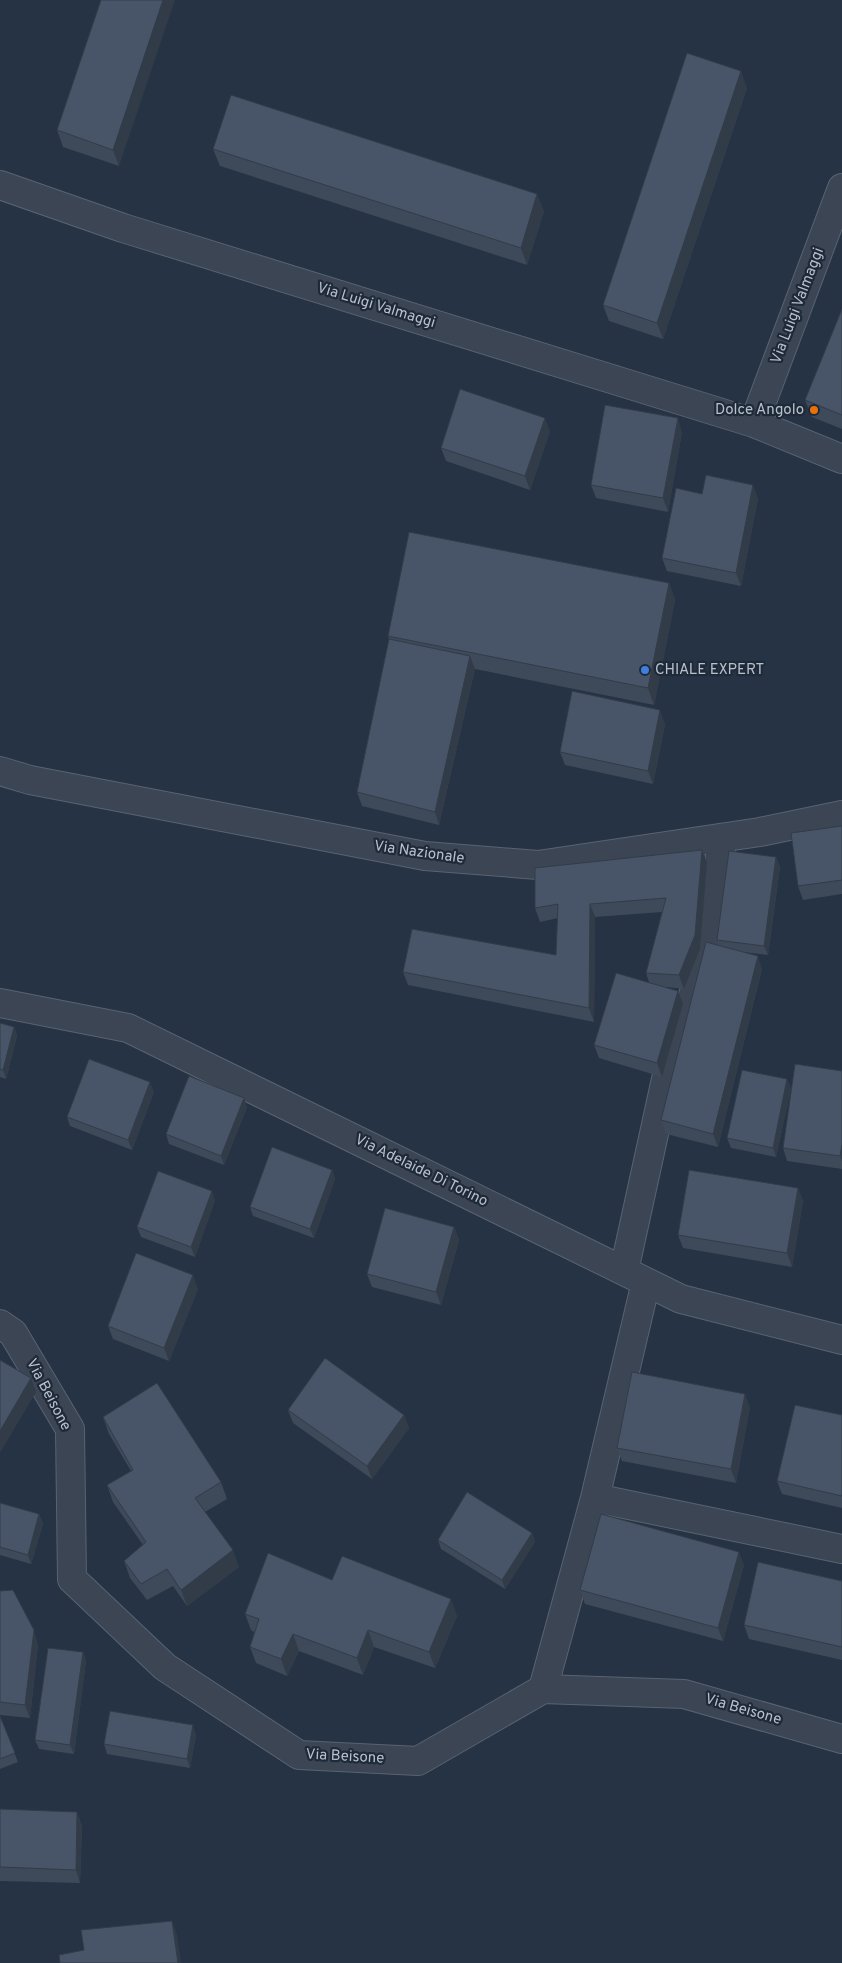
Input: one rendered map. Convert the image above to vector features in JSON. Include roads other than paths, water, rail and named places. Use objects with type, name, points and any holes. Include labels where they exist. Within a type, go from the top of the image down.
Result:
[{"type":"street","name":"Via Luigi Valmaggi","points":[[0,185],[123,228],[754,422],[842,459]]},
{"type":"street","name":"Via Luigi Valmaggi","points":[[754,422],[842,190]]},
{"type":"street","name":"Via Nazionale","points":[[0,771],[30,780],[425,856],[538,865],[722,838],[842,816]]},
{"type":"street","points":[[543,1688],[595,1498],[635,1276],[666,1079],[703,964],[714,907],[722,838]]},
{"type":"street","name":"Via Adelaide Di Torino","points":[[0,1003],[128,1028],[681,1299],[842,1340]]},
{"type":"street","name":"Via Beisone","points":[[0,1324],[13,1333],[70,1429],[72,1579],[165,1667],[299,1755],[418,1761],[543,1688],[684,1694],[842,1739]]},
{"type":"street","points":[[595,1498],[842,1549]]},
{"type":"place","name":"Dolce Angolo","points":[[814,410]]},
{"type":"place","name":"CHIALE EXPERT","points":[[645,670]]}]
